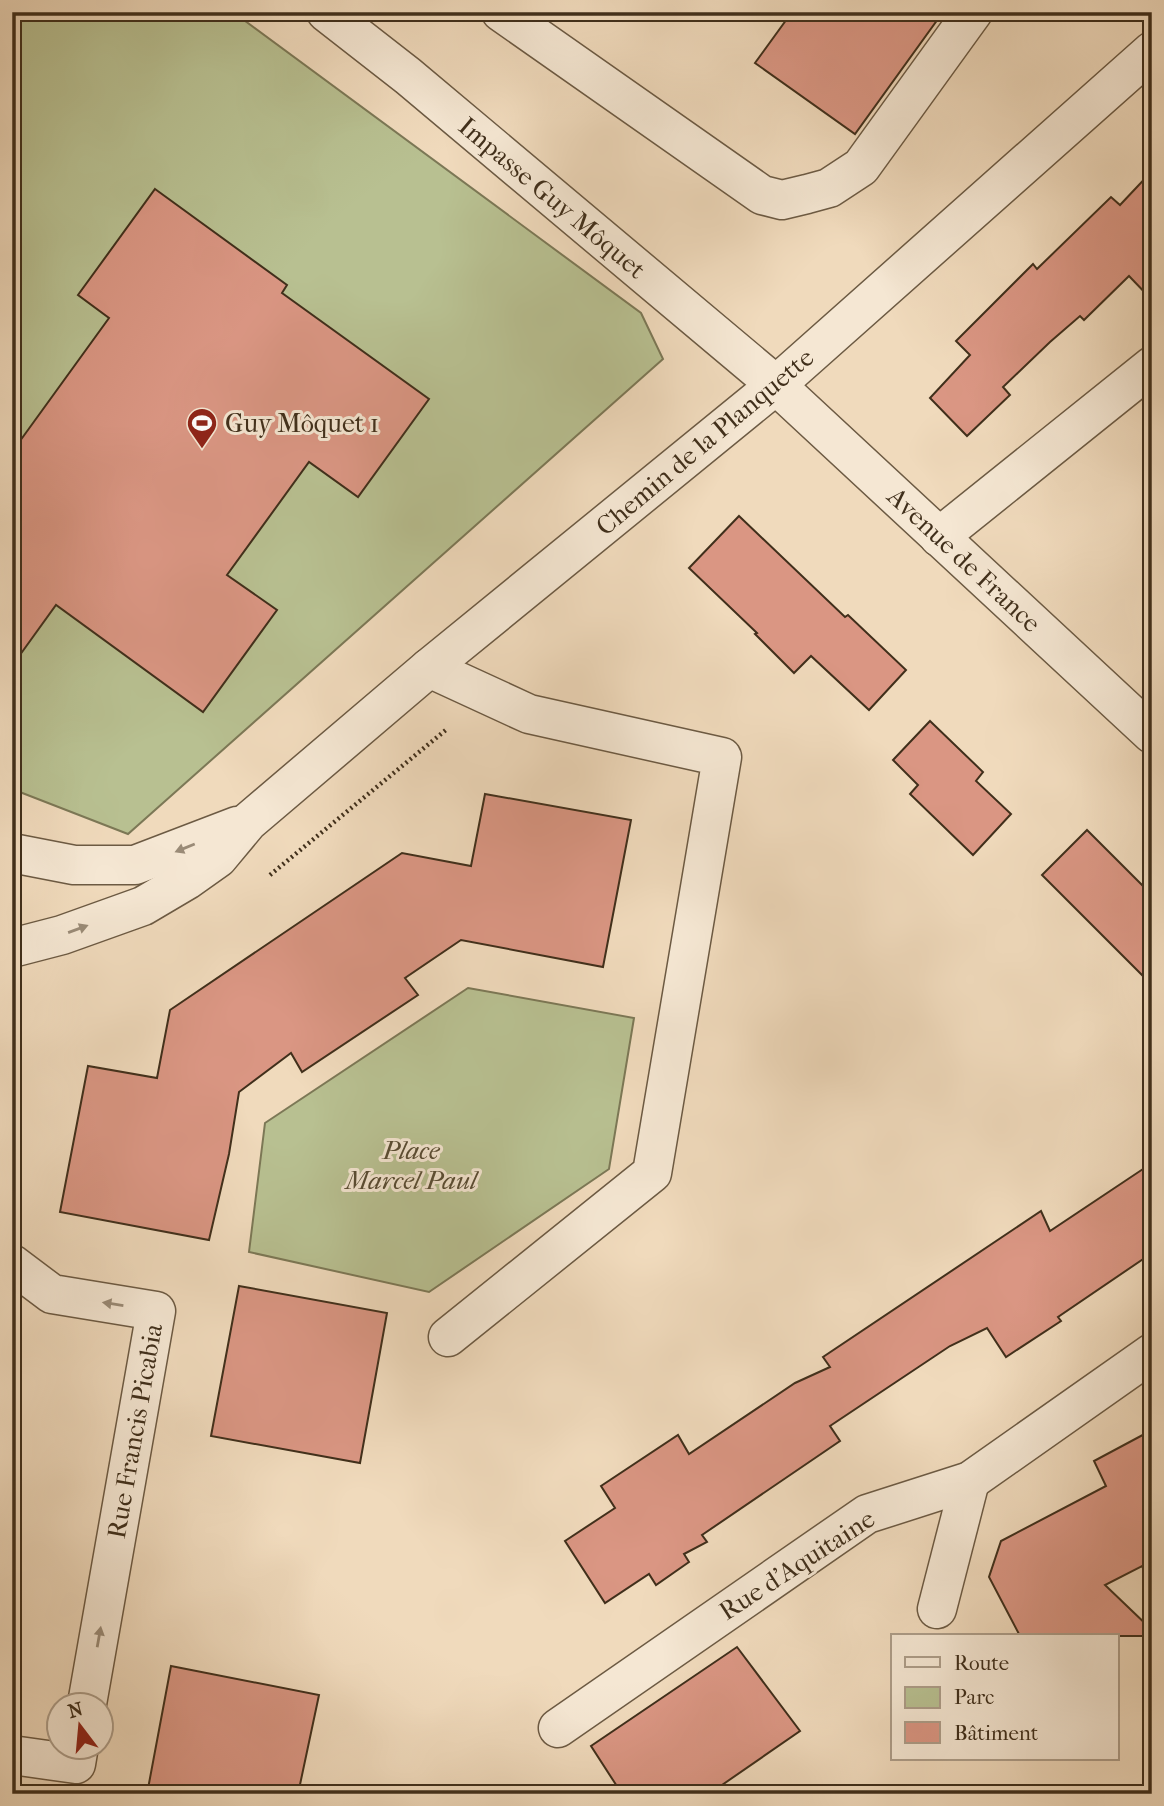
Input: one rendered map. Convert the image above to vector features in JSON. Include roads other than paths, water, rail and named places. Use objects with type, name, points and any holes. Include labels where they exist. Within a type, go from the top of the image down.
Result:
[{"type":"street","name":"Impasse Guy Môquet","points":[[326,12],[408,76],[776,385]]},
{"type":"street","points":[[501,12],[762,195],[782,200],[829,188],[861,167],[973,12]]},
{"type":"street","name":"Chemin de la Planquette","points":[[12,948],[62,935],[143,906],[218,858],[248,822],[429,668],[776,385],[1152,51]]},
{"type":"street","points":[[939,537],[1152,366]]},
{"type":"street","name":"Avenue de France","points":[[776,385],[1152,734]]},
{"type":"street","points":[[429,668],[529,714],[722,757],[652,1173],[448,1337]]},
{"type":"street","name":"Chemin de la Planquette","points":[[12,853],[74,865],[135,865],[248,822]]},
{"type":"street","name":"Rue Francis Picabia","points":[[12,1264],[52,1294],[156,1311],[89,1690]]},
{"type":"street","name":"Rue d'Aquitaine","points":[[558,1728],[867,1514],[970,1481],[1152,1353]]},
{"type":"street","points":[[937,1609],[970,1481]]},
{"type":"street","points":[[12,1755],[46,1760]]},
{"type":"street","points":[[48,1760],[76,1764],[77,1760]]},
{"type":"place","name":"Guy Môquet 1","points":[[202,450]]},
{"type":"park label","name":"Place Marcel Paul","points":[[411,1165]]}]
